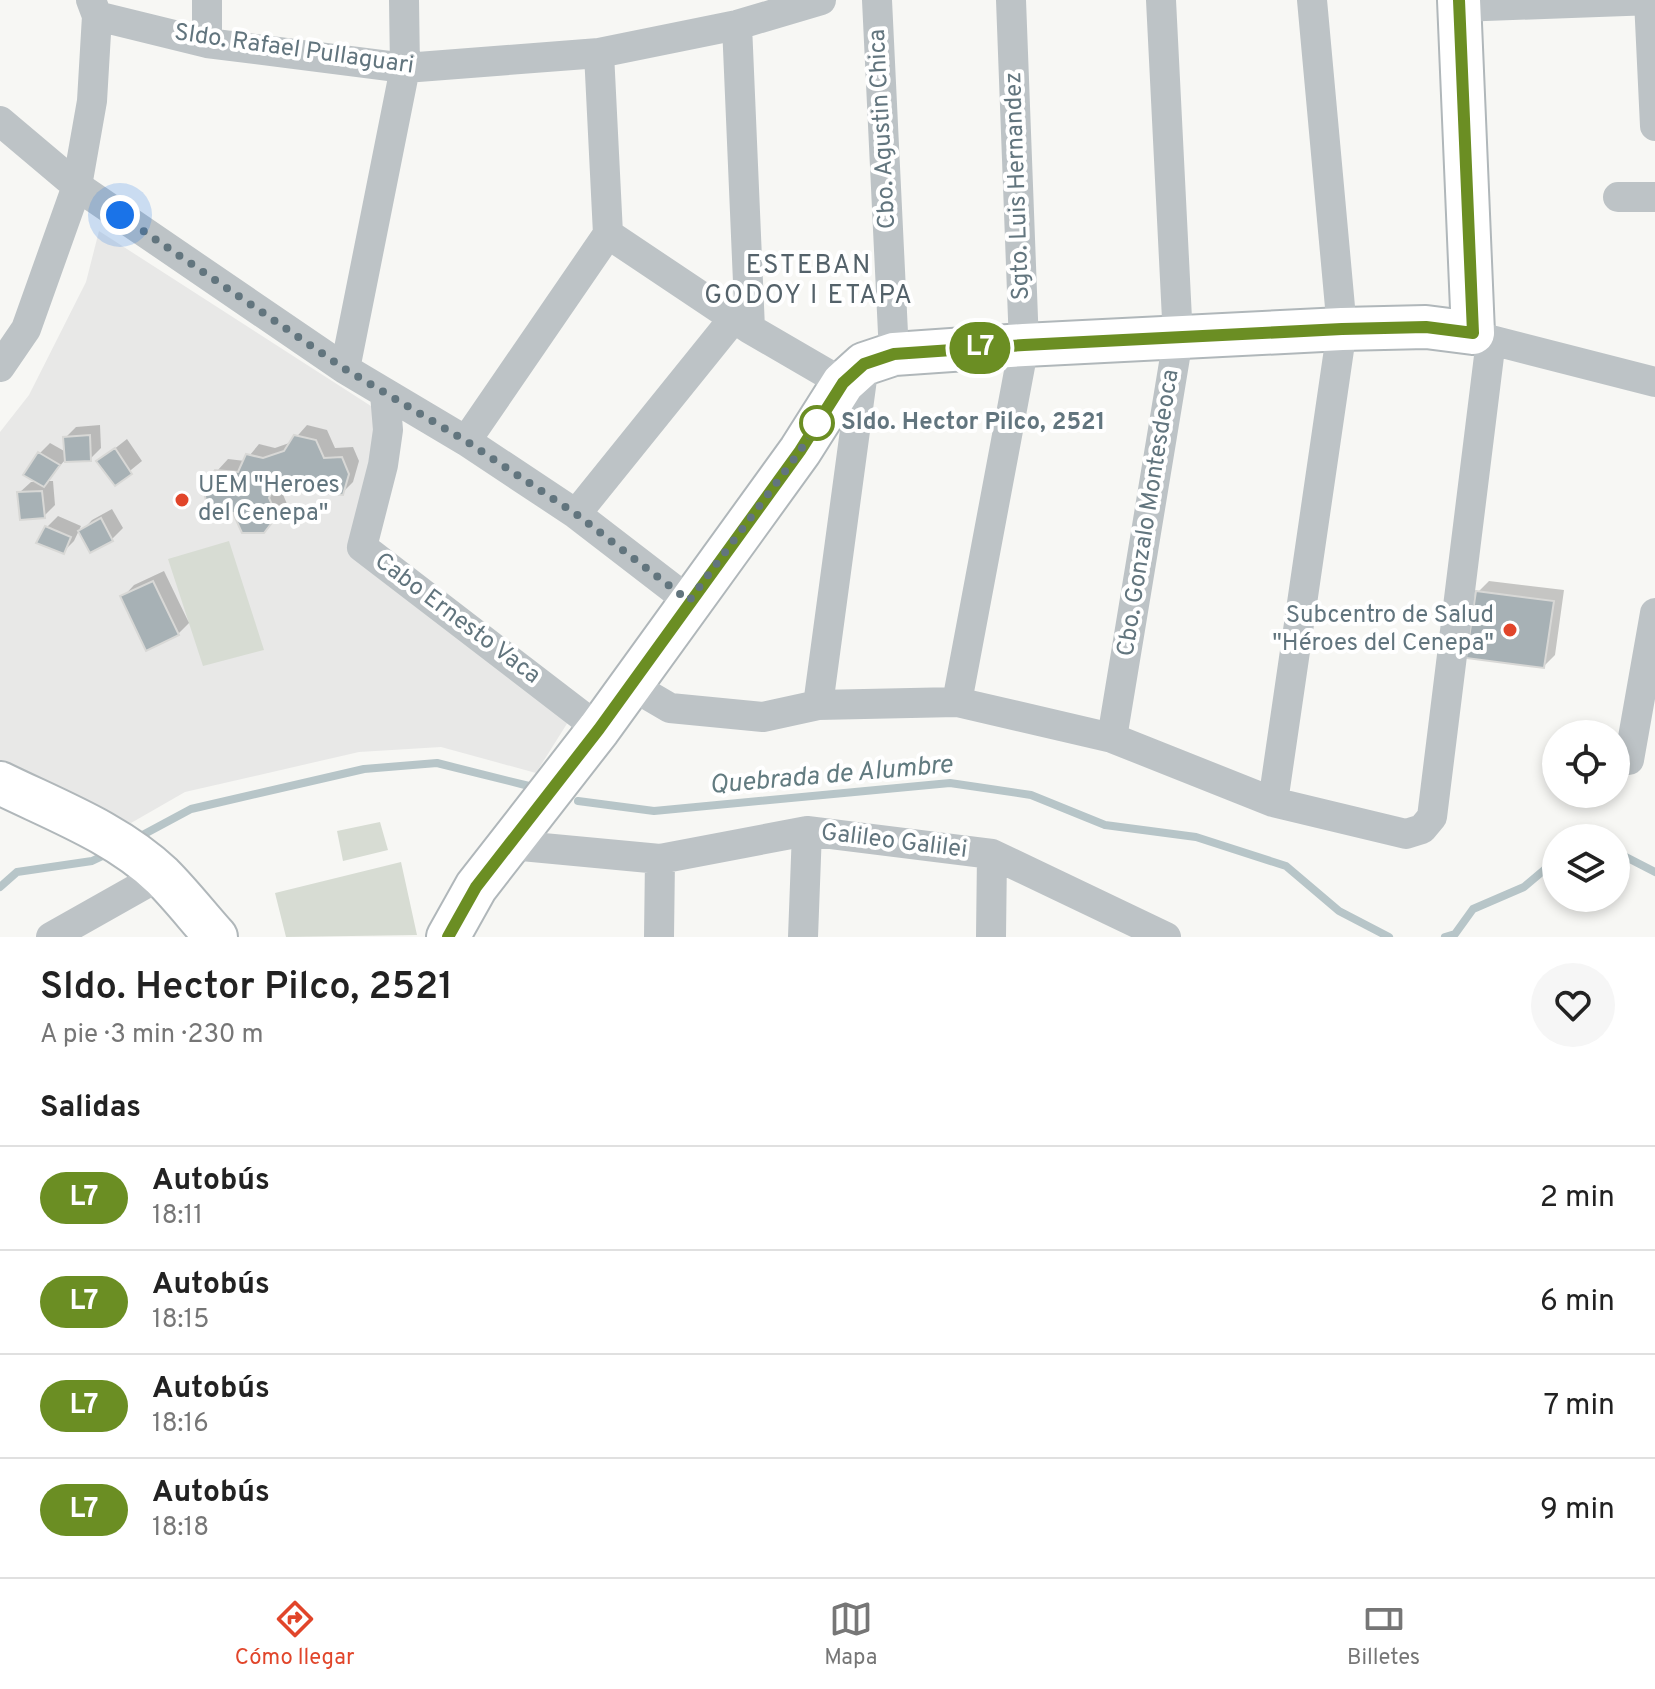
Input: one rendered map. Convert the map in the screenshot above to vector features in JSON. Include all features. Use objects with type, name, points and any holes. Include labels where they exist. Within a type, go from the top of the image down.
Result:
[{"type":"street","points":[[207,0],[207,43]]},
{"type":"street","points":[[345,369],[405,68],[404,0]]},
{"type":"street","name":"Cbo. Agustin Chica","points":[[818,705],[867,367],[877,0]]},
{"type":"street","name":"Sgto. Luis Hernandez","points":[[957,702],[1024,345],[1011,0]]},
{"type":"street","name":"Cbo. Gonzalo Montesdeoca","points":[[1112,738],[1178,339],[1161,0]]},
{"type":"street","points":[[1273,802],[1342,329],[1312,0]]},
{"type":"street","points":[[629,684],[670,708],[763,717],[818,705],[957,702],[1112,738],[1273,802],[1406,834],[1422,829],[1432,817],[1482,337],[1459,3],[1651,0],[1655,126]]},
{"type":"street","name":"Sldo. Rafael Pullaguari","points":[[94,8],[207,43],[405,68],[599,53],[737,25],[812,1]]},
{"type":"street","points":[[0,367],[26,329],[77,186],[92,101],[94,8]]},
{"type":"street","points":[[576,514],[742,324],[737,25]]},
{"type":"street","points":[[466,441],[608,234],[599,53]]},
{"type":"street","points":[[0,121],[77,186],[345,369],[466,441],[576,514],[689,601]]},
{"type":"street","points":[[1618,197],[1655,197]]},
{"type":"street","points":[[608,234],[742,324],[867,367],[1024,345],[1426,327],[1482,337],[1655,382]]},
{"type":"street","points":[[448,937],[476,887],[599,729],[800,451],[867,367]]},
{"type":"street","name":"Cabo Ernesto Vaca","points":[[385,394],[388,430],[383,465],[362,547],[599,729]]},
{"type":"street","points":[[1630,754],[1655,613]]},
{"type":"street","points":[[0,783],[94,828],[152,869],[216,937]]},
{"type":"street","points":[[803,937],[807,831]]},
{"type":"street","name":"Galileo Galilei","points":[[511,845],[660,859],[807,831],[992,854],[1166,937]]},
{"type":"street","points":[[991,937],[992,854]]},
{"type":"street","points":[[659,937],[660,859]]},
{"type":"street","points":[[51,937],[152,869]]},
{"type":"shaded area","name":"UEM \"Heroes del Cenepa\"","points":[[99,231],[374,408],[378,430],[355,539],[568,722],[536,773],[441,747],[359,752],[185,792],[131,823],[0,761],[0,432],[29,395],[86,282]]},
{"type":"shaded area","points":[[229,541],[264,650],[203,666],[168,559]]},
{"type":"shaded area","points":[[380,822],[388,850],[343,861],[337,831]]},
{"type":"shaded area","points":[[401,862],[417,935],[286,937],[275,893]]},
{"type":"building","points":[[90,435],[91,461],[65,462],[63,437]]},
{"type":"building","points":[[294,435],[316,440],[324,458],[342,457],[349,474],[343,495],[321,493],[313,480],[298,477],[274,486],[269,498],[277,516],[264,533],[242,533],[233,513],[208,509],[203,488],[215,470],[238,472],[246,454],[263,458],[284,451]]},
{"type":"building","points":[[115,448],[132,474],[115,486],[96,461]]},
{"type":"building","points":[[38,452],[60,465],[44,487],[23,475]]},
{"type":"building","points":[[42,491],[45,518],[20,520],[17,492]]},
{"type":"building","points":[[101,518],[113,541],[90,553],[78,531]]},
{"type":"building","points":[[45,526],[71,537],[64,554],[36,543]]},
{"type":"building","points":[[153,581],[179,635],[146,651],[120,596]]},
{"type":"building","name":"Subcentro de Salud \"Héroes del Cenepa\"","points":[[1476,591],[1554,601],[1544,668],[1466,658]]},
{"type":"waterway","name":"Quebrada de Alumbre","points":[[137,838],[191,809],[364,769],[437,763],[529,786]]},
{"type":"waterway","name":"Quebrada de Alumbre","points":[[578,801],[654,811],[950,783],[1031,795],[1105,825],[1196,837],[1286,866],[1339,911],[1389,937]]},
{"type":"waterway","points":[[0,887],[17,872],[92,861],[111,852]]},
{"type":"waterway","name":"Quebrada de Alumbre","points":[[1630,859],[1655,872]]},
{"type":"waterway","name":"Quebrada de Alumbre","points":[[1445,937],[1455,934],[1473,909],[1524,887],[1542,872]]},
{"type":"bus line","name":"L7","points":[[448,937],[476,887],[599,729],[800,451],[843,383],[864,364],[894,354],[1024,345],[1342,329],[1426,327],[1473,333],[1459,0]]},
{"type":"place","name":"Sldo. Hector Pilco, 2521","points":[[817,423]]},
{"type":"place","name":"UEM \"Heroes del Cenepa\"","points":[[182,500]]},
{"type":"place","name":"Subcentro de Salud \"Héroes del Cenepa\"","points":[[1510,630]]},
{"type":"district","name":"ESTEBAN GODOY I ETAPA","points":[[809,281]]},
{"type":"route","points":[[120,215],[345,369],[466,441],[576,514],[689,601],[800,451],[817,423]]}]
